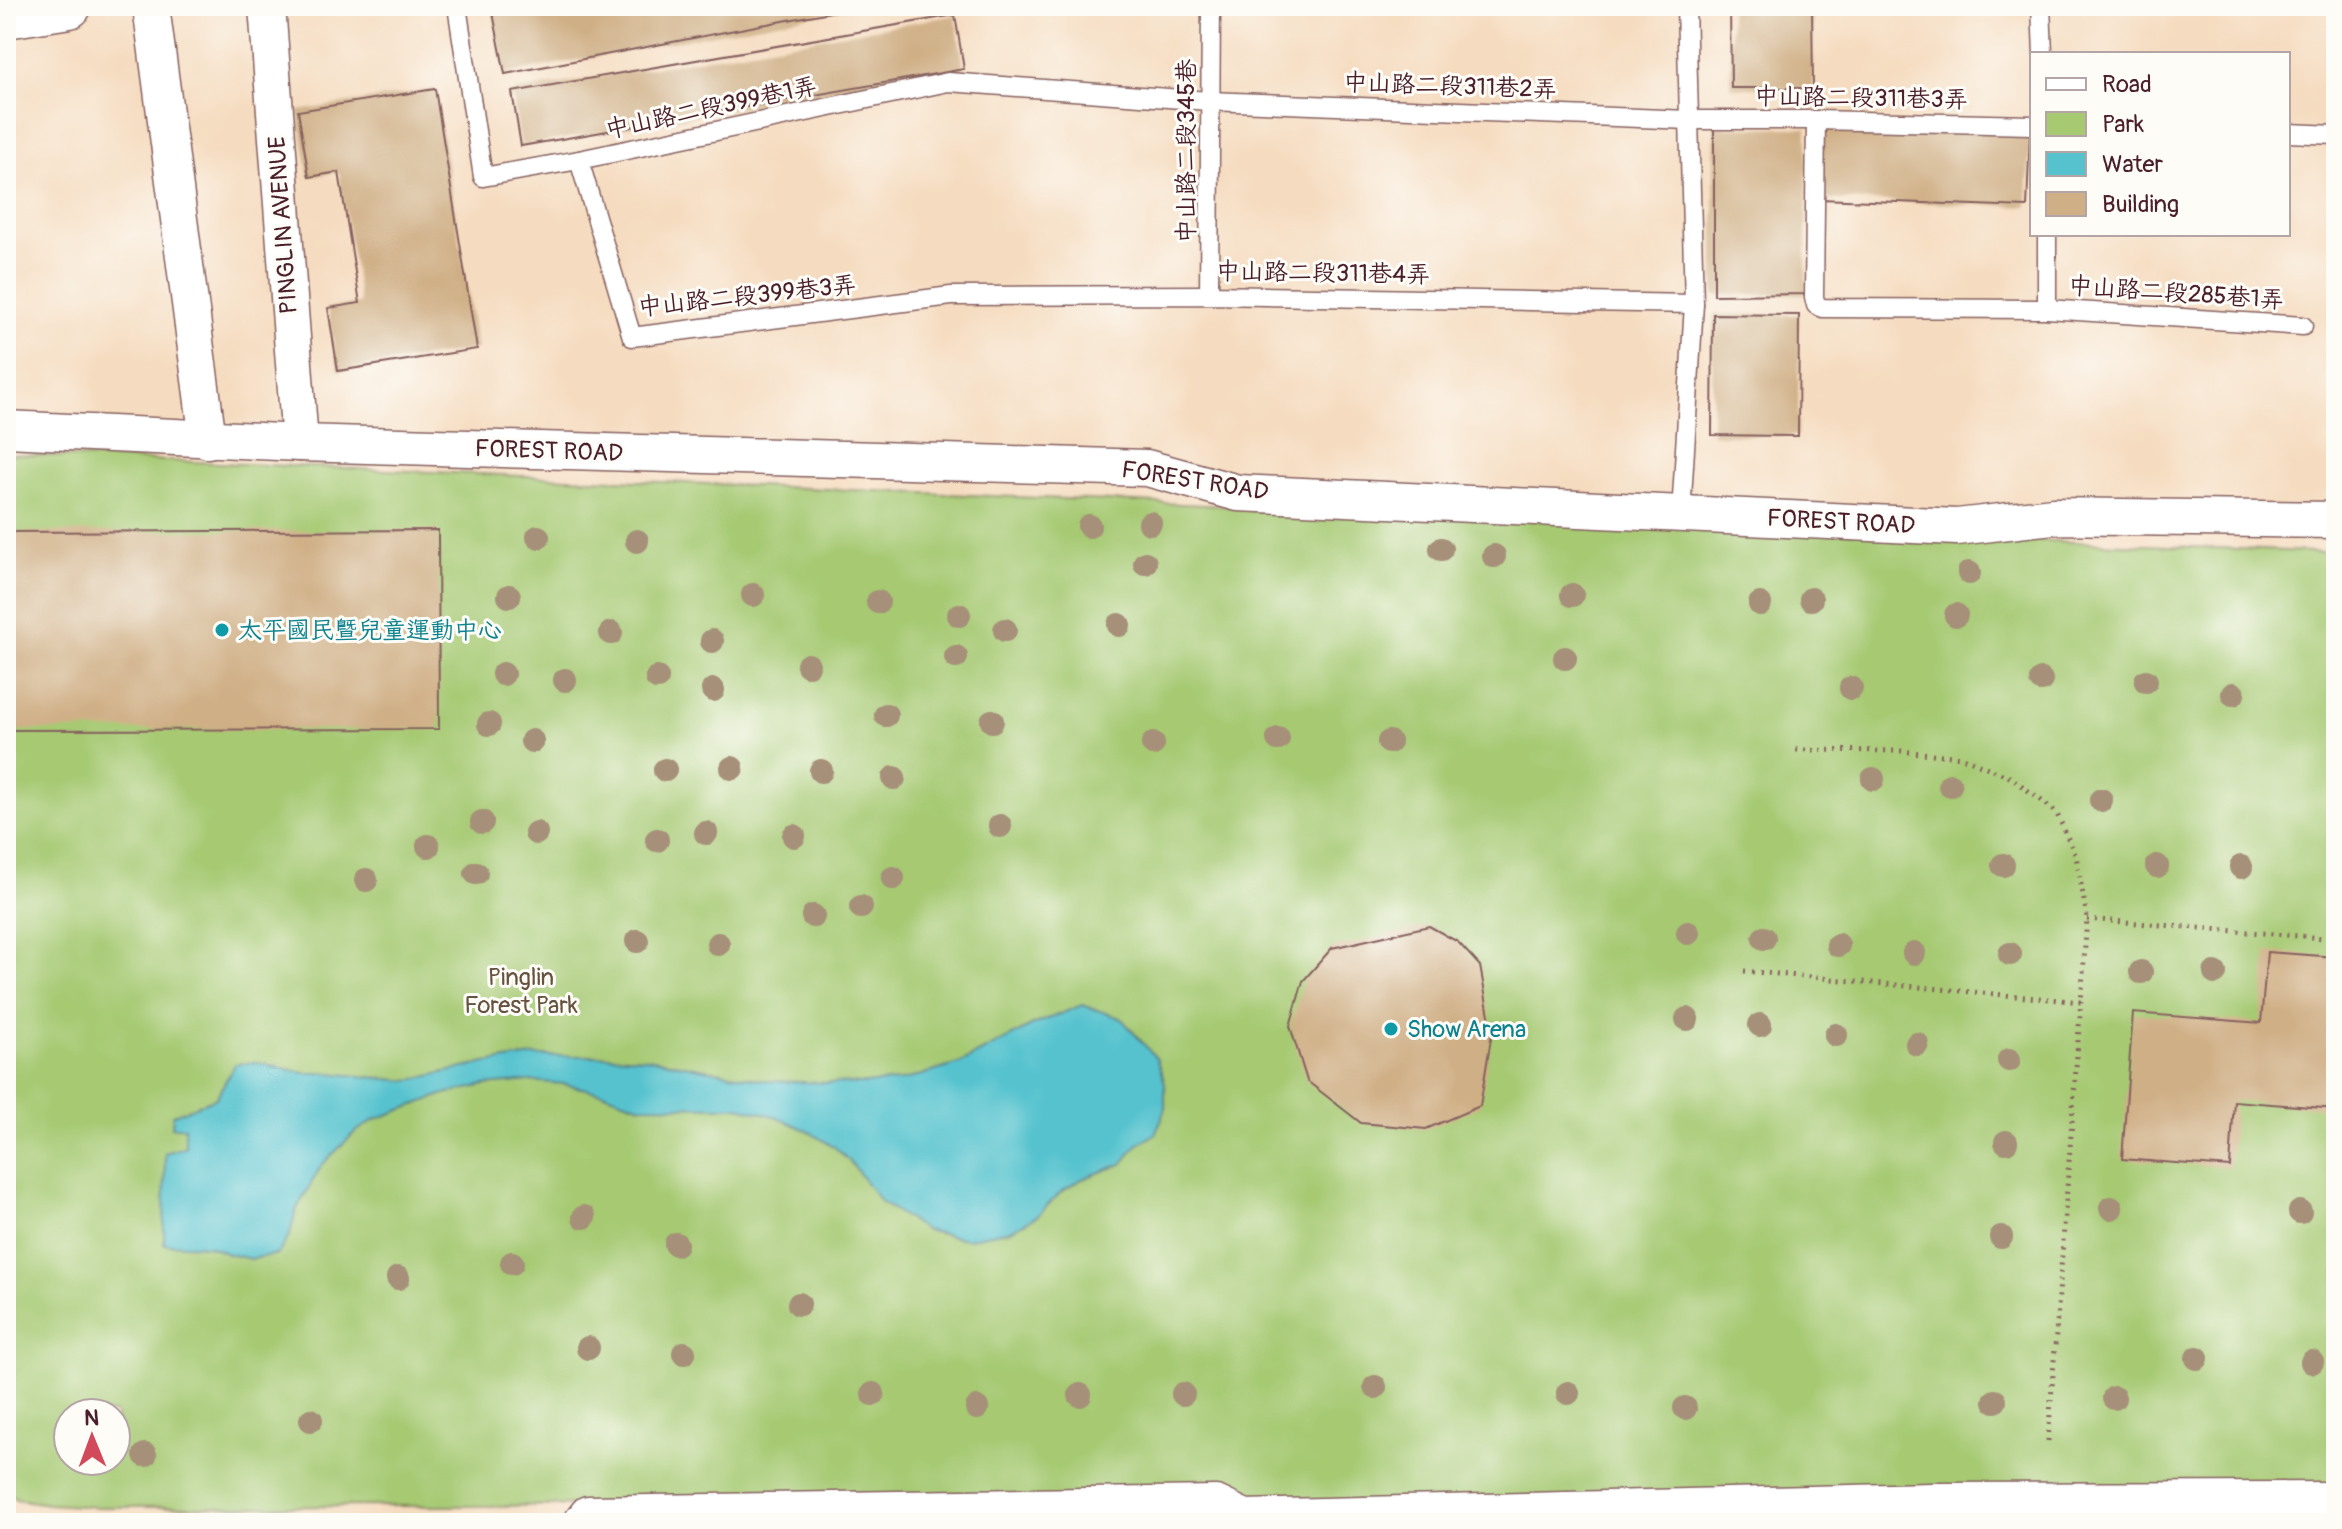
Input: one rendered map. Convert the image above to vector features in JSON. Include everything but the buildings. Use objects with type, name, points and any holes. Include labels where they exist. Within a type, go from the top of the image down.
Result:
[{"type":"street","points":[[6,16],[69,6]]},
{"type":"street","points":[[151,6],[208,440]]},
{"type":"street","name":"PINGLIN AVENUE","points":[[267,6],[300,443]]},
{"type":"street","name":"FOREST ROAD","points":[[6,429],[208,440],[1147,468],[1238,493],[1957,527],[2053,516],[2336,520]]},
{"type":"street","points":[[581,1523],[588,1514],[1200,1504],[1216,1504],[1245,1518],[1932,1501],[2336,1500]]},
{"type":"lane","name":"中山路二段399巷1弄","points":[[457,6],[483,177],[579,160],[948,82],[1209,101]]},
{"type":"lane","name":"中山路二段345巷","points":[[1209,295],[1211,6]]},
{"type":"lane","points":[[1681,514],[1694,304],[1686,6]]},
{"type":"lane","points":[[2041,6],[2043,52]]},
{"type":"lane","name":"中山路二段311巷2弄","points":[[1209,101],[1689,120]]},
{"type":"lane","name":"中山路二段311巷3弄","points":[[1689,120],[2030,125]]},
{"type":"lane","name":"中山路二段285巷1弄","points":[[1816,120],[1814,297],[1816,305],[1823,308],[2047,309],[2303,326]]},
{"type":"lane","points":[[2290,133],[2336,135]]},
{"type":"lane","name":"中山路二段399巷3弄","points":[[579,160],[632,337],[951,296]]},
{"type":"lane","points":[[2047,236],[2047,309]]},
{"type":"lane","name":"中山路二段311巷4弄","points":[[951,296],[1209,295],[1694,304]]},
{"type":"path","points":[[1793,750],[1901,751],[1962,757],[2012,778],[2056,812],[2076,856],[2087,917],[2048,1441]]},
{"type":"path","points":[[2087,917],[2336,939]]},
{"type":"path","points":[[1744,971],[2081,1002]]},
{"type":"green space","name":"Pinglin Forest Park","points":[[6,454],[2336,553],[2336,1500],[98,1507],[16,1499],[6,1489]]},
{"type":"water","points":[[1082,1005],[1121,1018],[1156,1058],[1165,1083],[1165,1111],[1155,1134],[1137,1145],[1122,1164],[1082,1179],[1061,1192],[1037,1216],[1011,1230],[966,1239],[925,1230],[881,1202],[836,1148],[774,1116],[739,1107],[641,1106],[604,1093],[530,1081],[485,1085],[445,1094],[376,1119],[354,1133],[321,1166],[296,1210],[290,1234],[278,1254],[251,1259],[208,1246],[164,1244],[165,1153],[185,1147],[185,1127],[172,1127],[173,1115],[216,1098],[235,1064],[256,1062],[304,1073],[407,1081],[486,1063],[534,1056],[606,1056],[647,1058],[768,1081],[864,1084],[901,1081],[959,1064],[1033,1025]]},
{"type":"place","name":"太平國民暨兒童運動中心","points":[[222,630]]},
{"type":"place","name":"Show Arena","points":[[1391,1029]]}]
